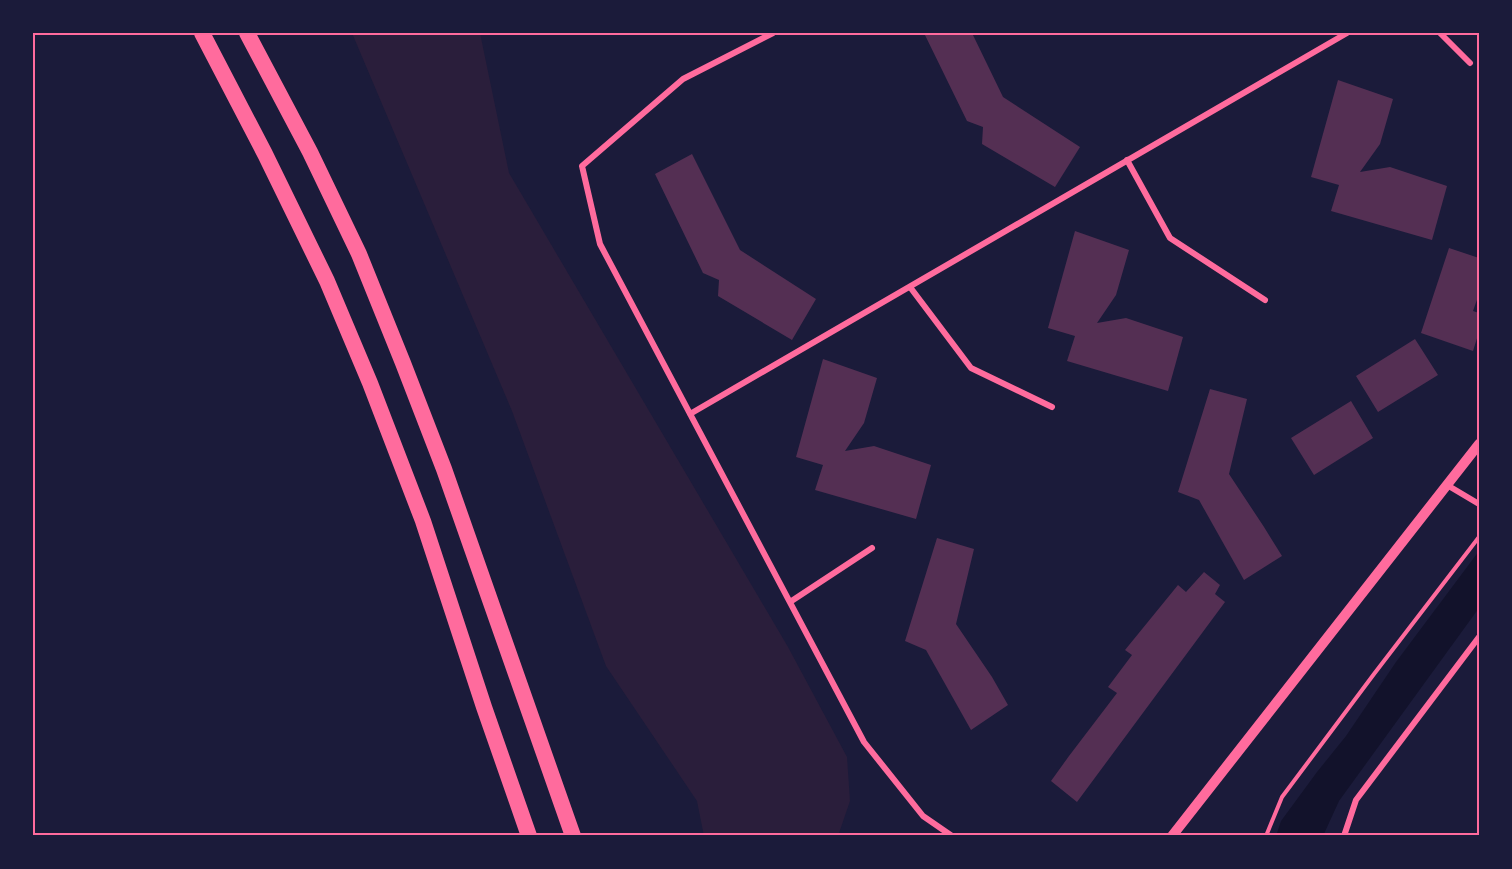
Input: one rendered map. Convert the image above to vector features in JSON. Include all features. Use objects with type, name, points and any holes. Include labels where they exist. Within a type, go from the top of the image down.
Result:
[{"type":"highway","points":[[202,33],[327,281],[370,383],[423,521],[529,836]]},
{"type":"highway","points":[[247,33],[310,152],[354,244],[398,352],[444,469],[573,836]]},
{"type":"street","points":[[773,33],[683,79],[582,166],[600,244],[864,742],[923,816],[952,836]]},
{"type":"street","points":[[690,414],[1347,33]]},
{"type":"street","points":[[1440,33],[1470,63]]},
{"type":"street","points":[[1127,160],[1170,238],[1265,300]]},
{"type":"street","points":[[910,287],[971,368],[1052,406]]},
{"type":"street","points":[[1172,836],[1479,444]]},
{"type":"street","points":[[1447,485],[1479,504]]},
{"type":"street","points":[[790,602],[872,548]]},
{"type":"street","points":[[1344,836],[1356,800],[1479,636]]},
{"type":"path","points":[[1266,836],[1282,798],[1479,537]]},
{"type":"shaded area","points":[[352,33],[480,33],[509,173],[788,647],[847,757],[850,801],[838,836],[704,836],[697,801],[606,666],[512,411]]},
{"type":"shaded area","points":[[1479,551],[1479,608],[1339,801],[1323,836],[1276,836],[1281,821],[1346,736],[1396,662]]},
{"type":"building","points":[[924,33],[972,33],[1003,97],[1080,147],[1055,187],[982,144],[983,127],[967,121]]},
{"type":"building","points":[[1338,80],[1393,99],[1380,144],[1360,172],[1390,167],[1447,186],[1432,240],[1331,211],[1339,185],[1311,177]]},
{"type":"building","points":[[692,154],[740,250],[816,299],[792,340],[718,296],[719,280],[703,273],[655,174]]},
{"type":"building","points":[[1075,231],[1129,250],[1116,295],[1097,323],[1126,318],[1183,337],[1168,391],[1067,361],[1075,336],[1048,328]]},
{"type":"building","points":[[1449,248],[1479,258],[1479,294],[1473,311],[1479,313],[1479,332],[1473,351],[1421,333]]},
{"type":"building","points":[[1415,339],[1438,375],[1378,412],[1356,376]]},
{"type":"building","points":[[823,359],[877,378],[864,423],[845,451],[874,446],[931,465],[916,519],[815,490],[823,465],[796,457]]},
{"type":"building","points":[[1210,389],[1247,399],[1229,474],[1282,556],[1244,580],[1199,500],[1178,492]]},
{"type":"building","points":[[1351,401],[1373,438],[1314,475],[1291,438]]},
{"type":"building","points":[[937,538],[974,549],[956,624],[1008,705],[971,730],[926,650],[905,641]]},
{"type":"building","points":[[1204,572],[1220,585],[1215,594],[1225,602],[1077,802],[1051,781],[1117,693],[1108,687],[1132,655],[1125,650],[1178,585],[1186,592]]}]
